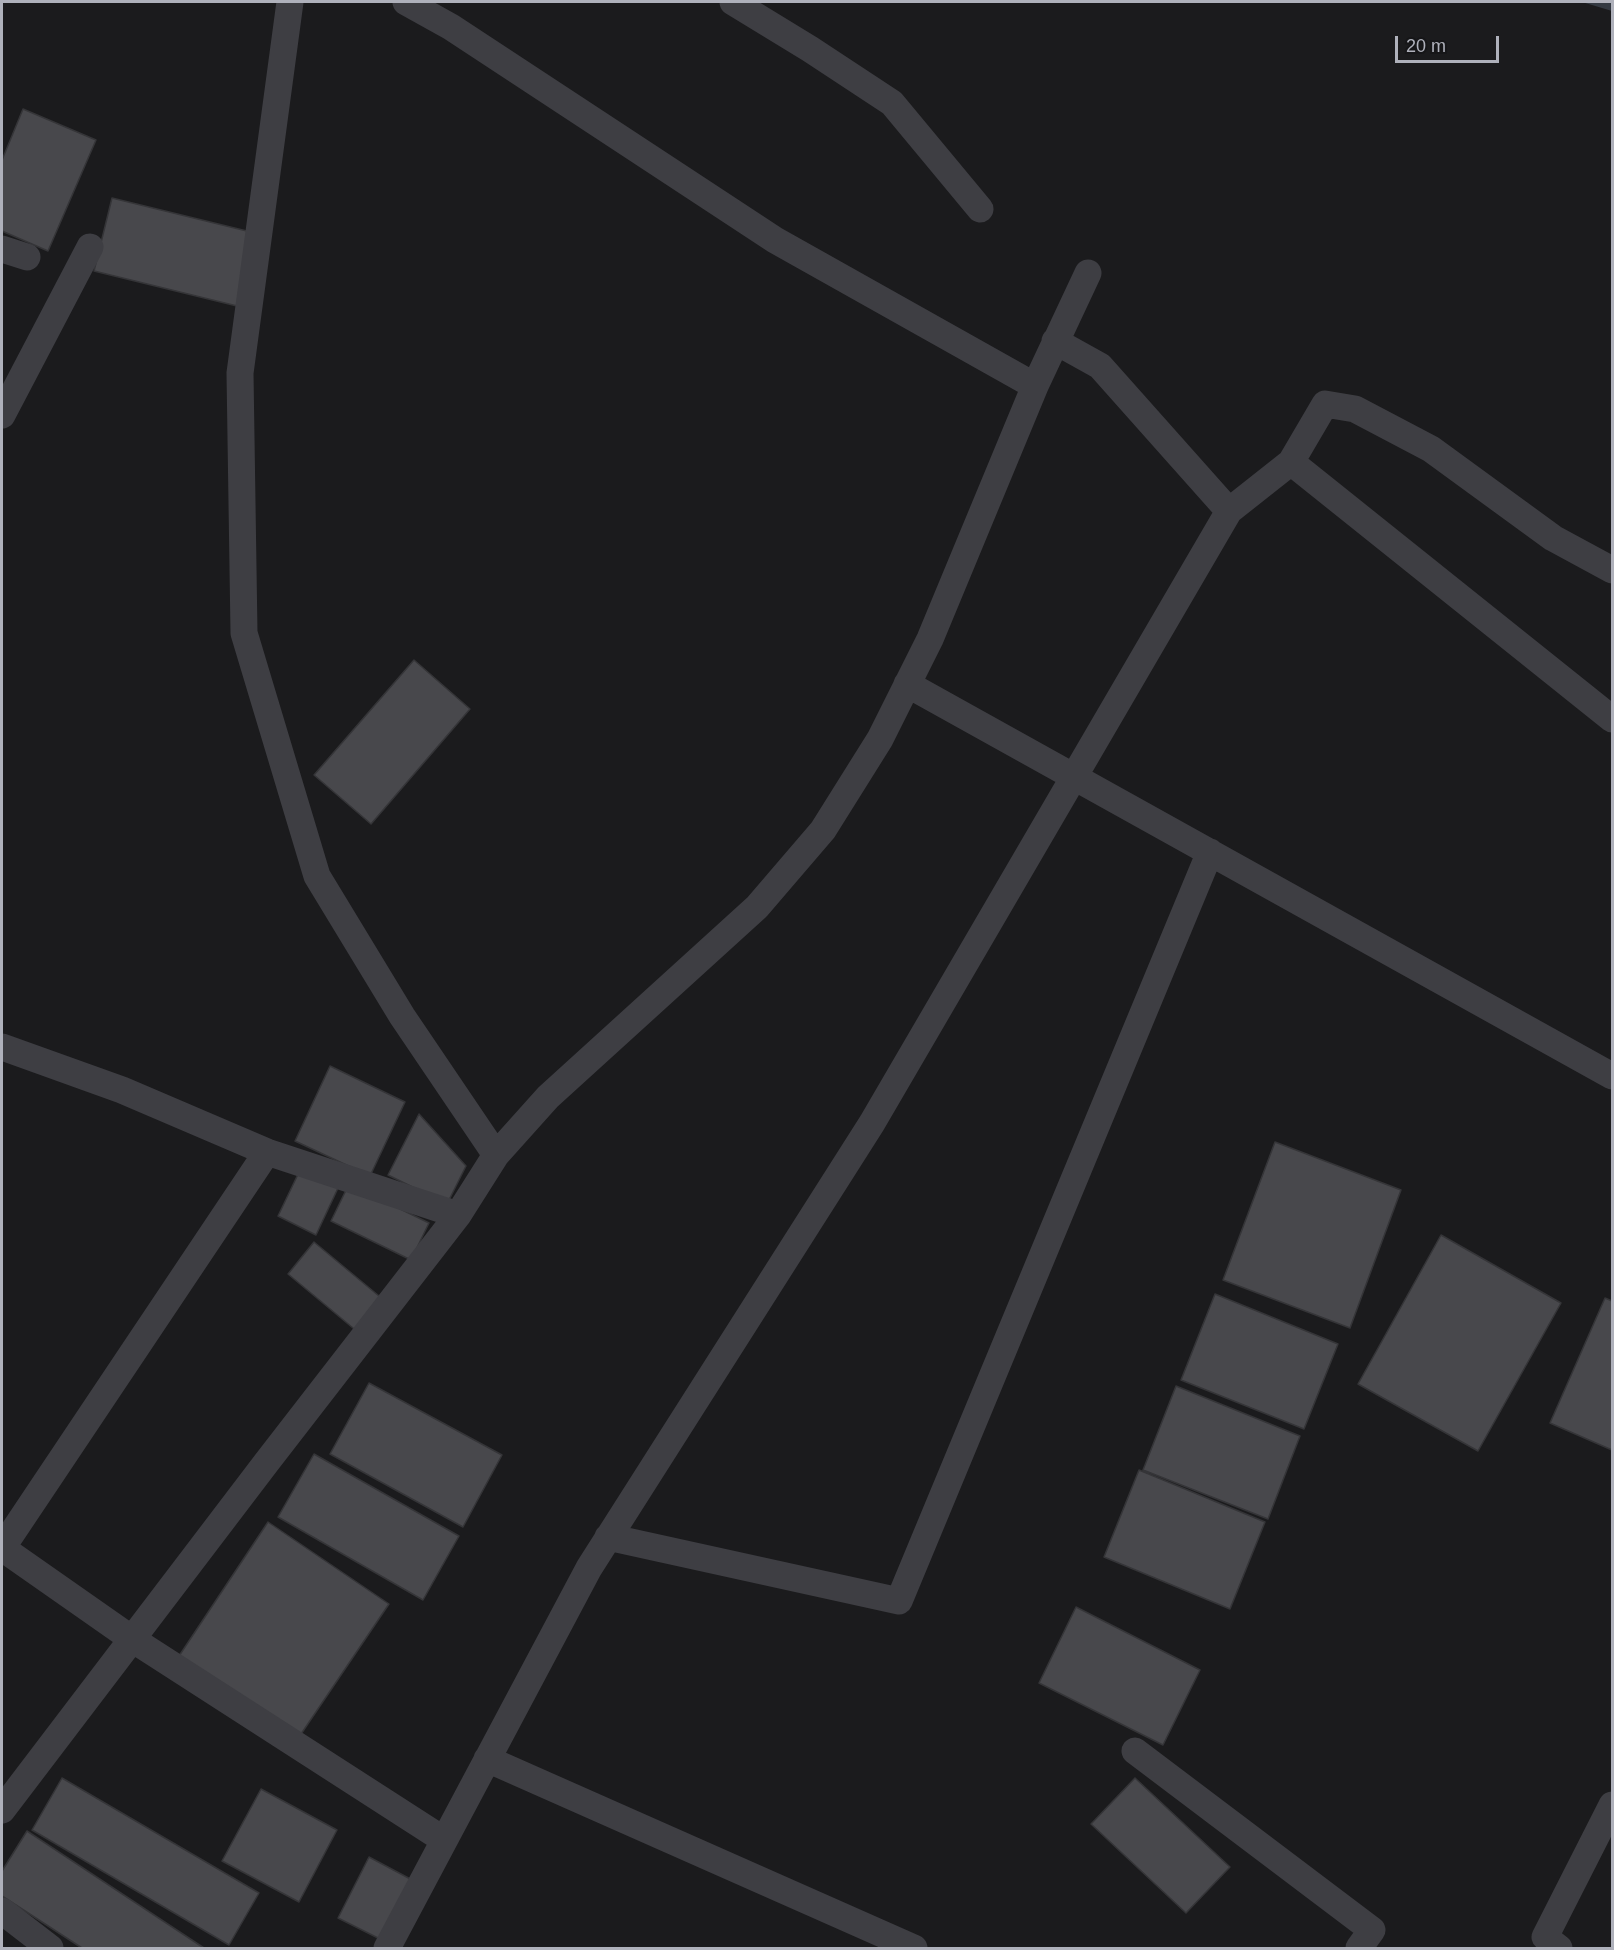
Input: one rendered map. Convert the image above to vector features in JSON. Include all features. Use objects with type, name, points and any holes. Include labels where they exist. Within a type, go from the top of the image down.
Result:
[{"type":"street","points":[[290,2],[240,373],[244,633],[317,876],[402,1016],[496,1155]]},
{"type":"street","points":[[406,2],[451,27],[775,240],[1035,386]]},
{"type":"street","points":[[733,2],[892,103],[980,209]]},
{"type":"street","points":[[2,415],[90,248]]},
{"type":"street","points":[[2,1810],[458,1215],[496,1155],[548,1097],[764,898],[823,830],[880,739],[930,639],[1035,386],[1088,273]]},
{"type":"street","points":[[1055,341],[1100,366],[1229,511]]},
{"type":"street","points":[[387,1948],[589,1568],[872,1123],[1229,511],[1291,462],[1325,404],[1354,409],[1431,449],[1553,538],[1612,570]]},
{"type":"street","points":[[1291,462],[1612,719]]},
{"type":"street","points":[[907,684],[1612,1076]]},
{"type":"street","points":[[608,1537],[899,1601],[1210,852]]},
{"type":"street","points":[[2,1047],[122,1090],[267,1152],[458,1215]]},
{"type":"street","points":[[267,1152],[2,1548],[132,1639],[444,1840]]},
{"type":"street","points":[[1135,1751],[1372,1930],[1359,1948]]},
{"type":"street","points":[[487,1759],[914,1948]]},
{"type":"street","points":[[1558,1948],[1545,1937],[1612,1805]]},
{"type":"street","points":[[2,1911],[50,1948]]},
{"type":"shaded area","points":[[1582,2],[1612,2],[1612,11]]},
{"type":"building","points":[[23,109],[96,140],[48,251],[2,231],[2,160]]},
{"type":"building","points":[[112,198],[255,233],[237,306],[94,271]]},
{"type":"building","points":[[414,660],[470,709],[371,824],[314,775]]},
{"type":"building","points":[[330,1066],[405,1102],[370,1176],[295,1141]]},
{"type":"building","points":[[419,1114],[466,1166],[447,1204],[388,1175]]},
{"type":"building","points":[[1275,1142],[1401,1190],[1350,1328],[1223,1280]]},
{"type":"building","points":[[301,1168],[339,1186],[316,1235],[278,1216]]},
{"type":"building","points":[[349,1184],[429,1223],[411,1260],[331,1221]]},
{"type":"building","points":[[1441,1235],[1561,1303],[1478,1451],[1358,1384]]},
{"type":"building","points":[[314,1242],[385,1301],[359,1333],[288,1274]]},
{"type":"building","points":[[1215,1294],[1338,1344],[1304,1429],[1181,1380]]},
{"type":"building","points":[[1605,1298],[1612,1301],[1612,1450],[1550,1423]]},
{"type":"building","points":[[369,1383],[502,1455],[463,1527],[330,1454]]},
{"type":"building","points":[[1176,1386],[1300,1436],[1268,1519],[1143,1470]]},
{"type":"building","points":[[314,1454],[459,1536],[423,1600],[278,1517]]},
{"type":"building","points":[[1139,1470],[1265,1522],[1230,1609],[1104,1557]]},
{"type":"building","points":[[268,1522],[389,1604],[299,1737],[179,1656]]},
{"type":"building","points":[[1076,1607],[1200,1670],[1163,1745],[1039,1683]]},
{"type":"building","points":[[62,1778],[259,1893],[229,1945],[32,1830]]},
{"type":"building","points":[[1135,1778],[1230,1867],[1186,1913],[1091,1824]]},
{"type":"building","points":[[261,1789],[337,1830],[299,1902],[222,1861]]},
{"type":"building","points":[[27,1831],[204,1948],[82,1948],[2,1896],[2,1871]]},
{"type":"building","points":[[369,1857],[416,1882],[386,1942],[338,1918]]}]
